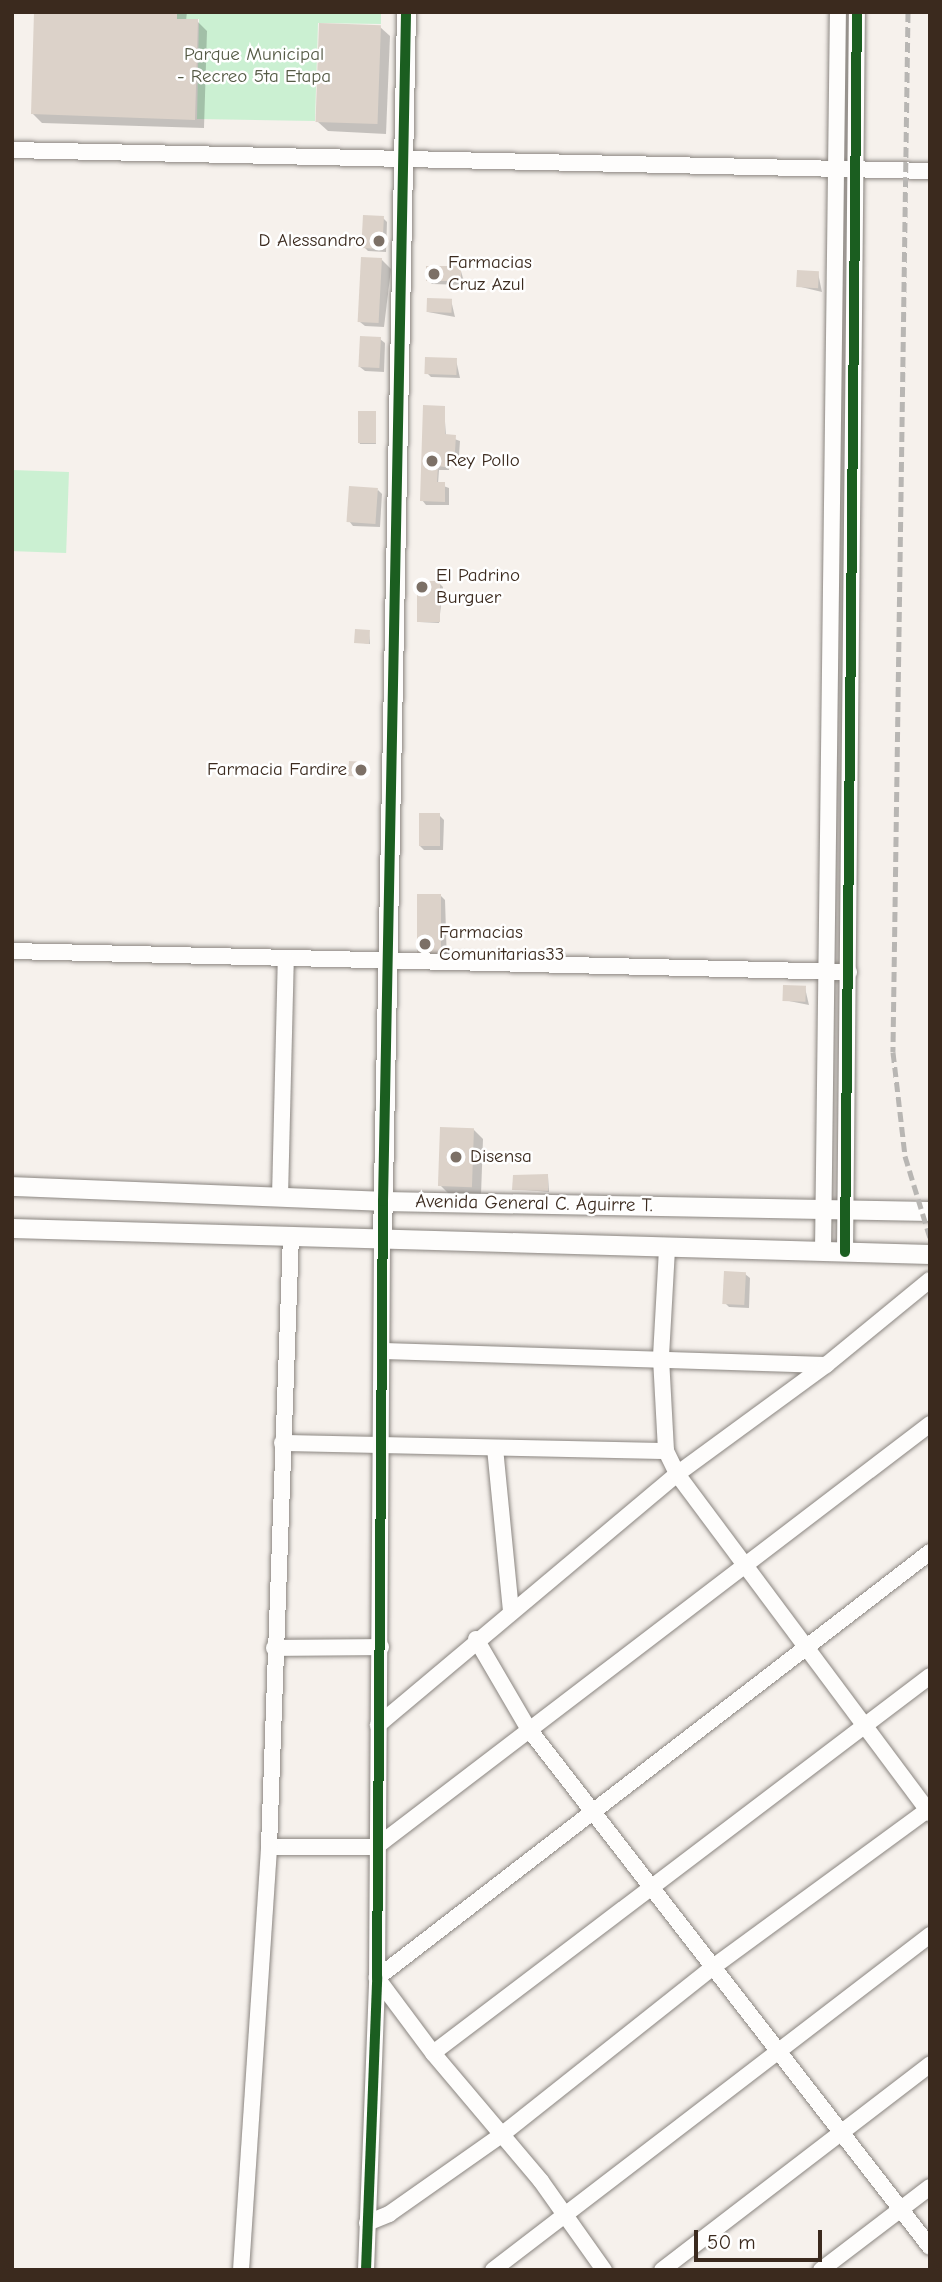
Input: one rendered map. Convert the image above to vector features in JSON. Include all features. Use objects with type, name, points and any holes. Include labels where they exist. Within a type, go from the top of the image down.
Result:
[{"type":"street","points":[[366,2270],[377,1978],[376,1847],[384,1351],[382,1239],[406,12]]},
{"type":"street","points":[[822,1251],[838,12]]},
{"type":"street","points":[[845,1252],[857,12]]},
{"type":"street","points":[[12,150],[930,171]]},
{"type":"street","points":[[12,951],[849,972]]},
{"type":"street","points":[[280,1196],[286,959]]},
{"type":"street","name":"Avenida General C. Aguirre T.","points":[[12,1186],[383,1200],[930,1211]]},
{"type":"street","name":"Avenida General C. Aguirre T.","points":[[12,1228],[667,1249],[930,1254]]},
{"type":"street","points":[[241,2270],[269,1847],[274,1648],[291,1236]]},
{"type":"street","points":[[367,2223],[389,2214],[500,2136],[713,1967],[929,1810],[677,1474],[666,1451],[661,1358],[667,1249]]},
{"type":"street","points":[[378,1726],[511,1609],[677,1474],[826,1365],[929,1284]]},
{"type":"street","points":[[384,1351],[826,1365]]},
{"type":"street","points":[[269,1847],[376,1847],[744,1561],[930,1424]]},
{"type":"street","points":[[282,1443],[666,1451]]},
{"type":"street","points":[[495,1448],[511,1609]]},
{"type":"street","points":[[377,1978],[591,1809],[930,1552]]},
{"type":"street","points":[[476,1639],[528,1728],[930,2247]]},
{"type":"street","points":[[274,1648],[381,1647]]},
{"type":"street","points":[[433,2053],[930,1676]]},
{"type":"street","points":[[494,2270],[778,2049],[930,1935]]},
{"type":"street","points":[[377,1978],[433,2053],[566,2216],[604,2270]]},
{"type":"street","points":[[662,2270],[930,2064]]},
{"type":"street","points":[[821,2270],[930,2187]]},
{"type":"green space","name":"Parque Municipal - Recreo 5ta Etapa","points":[[177,12],[381,12],[381,24],[318,23],[315,121],[197,119],[199,19],[177,19]]},
{"type":"green space","points":[[12,470],[69,472],[66,553],[12,551]]},
{"type":"building","points":[[34,12],[177,12],[177,19],[198,19],[195,120],[31,114]]},
{"type":"building","points":[[319,23],[381,25],[378,124],[316,122]]},
{"type":"building","points":[[363,215],[384,216],[382,249],[361,248]]},
{"type":"building","points":[[361,257],[382,258],[379,323],[358,322]]},
{"type":"building","points":[[426,266],[461,266],[461,281],[426,281]]},
{"type":"building","points":[[797,270],[819,271],[818,288],[796,287]]},
{"type":"building","points":[[427,298],[452,299],[451,313],[427,312]]},
{"type":"building","points":[[360,336],[381,337],[379,368],[358,367]]},
{"type":"building","points":[[425,357],[457,358],[456,375],[424,374]]},
{"type":"building","points":[[423,405],[445,406],[445,434],[456,435],[455,452],[446,452],[445,467],[438,466],[437,482],[445,482],[445,502],[420,501]]},
{"type":"building","points":[[358,411],[376,411],[376,443],[358,443]]},
{"type":"building","points":[[349,486],[378,488],[375,524],[346,522]]},
{"type":"building","points":[[417,581],[440,581],[440,622],[417,622]]},
{"type":"building","points":[[355,629],[370,630],[369,644],[354,643]]},
{"type":"building","points":[[349,761],[365,762],[364,777],[348,776]]},
{"type":"building","points":[[419,813],[440,813],[440,846],[419,846]]},
{"type":"building","points":[[417,894],[441,894],[441,954],[417,954]]},
{"type":"building","points":[[783,985],[806,986],[805,1002],[782,1001]]},
{"type":"building","name":"Disensa","points":[[440,1127],[474,1128],[472,1187],[438,1186]]},
{"type":"building","points":[[548,1174],[548,1191],[512,1190],[513,1175]]},
{"type":"building","points":[[724,1271],[746,1272],[744,1305],[722,1304]]},
{"type":"railway","points":[[908,12],[893,1052],[905,1156],[930,1238]]},
{"type":"cycle path","points":[[366,2270],[377,1978],[383,1201],[406,12]]},
{"type":"cycle path","points":[[845,1252],[857,12]]},
{"type":"place","name":"D Alessandro","points":[[379,241]]},
{"type":"place","name":"Farmacias Cruz Azul","points":[[434,274]]},
{"type":"place","name":"Rey Pollo","points":[[432,461]]},
{"type":"place","name":"El Padrino Burguer","points":[[422,587]]},
{"type":"place","name":"Farmacia Fardire","points":[[361,770]]},
{"type":"place","name":"Farmacias Comunitarias33","points":[[425,944]]},
{"type":"place","name":"Disensa","points":[[456,1157]]}]
